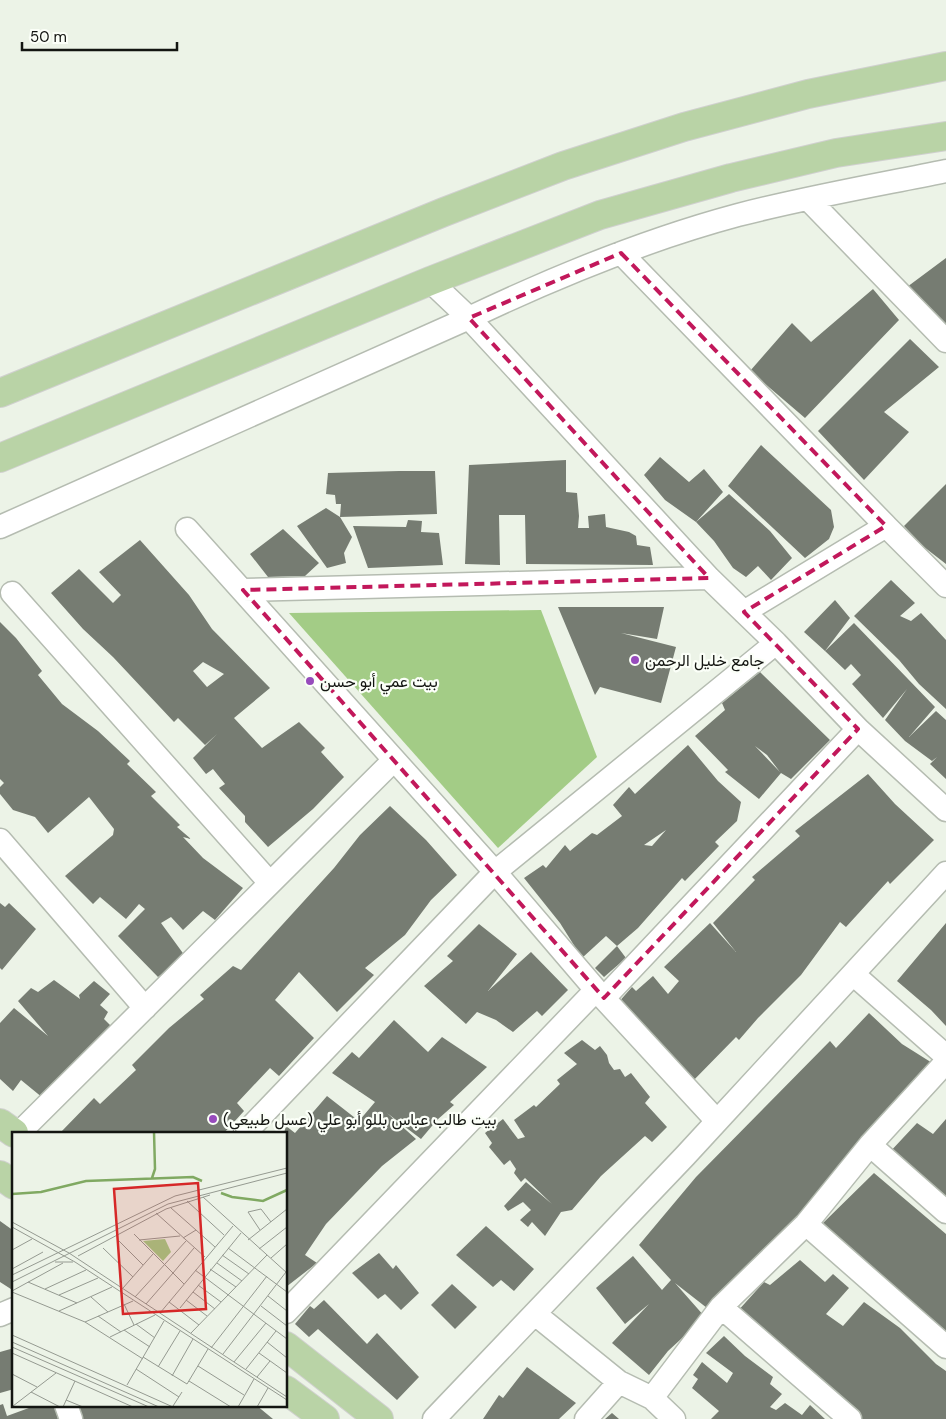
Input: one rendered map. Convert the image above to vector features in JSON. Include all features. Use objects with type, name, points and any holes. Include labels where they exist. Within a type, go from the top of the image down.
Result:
[{"type":"main road","points":[[0,394],[444,212],[563,166],[684,127],[780,101],[946,66]]},
{"type":"main road","points":[[0,458],[430,281],[600,215],[722,180],[836,153],[946,136]]},
{"type":"main road","points":[[0,1123],[12,1132]]},
{"type":"main road","points":[[0,1175],[12,1184]]},
{"type":"main road","points":[[288,1348],[379,1419]]},
{"type":"main road","points":[[288,1391],[325,1419]]},
{"type":"street","points":[[0,527],[553,279],[621,253],[681,232],[738,216],[808,199],[946,171]]},
{"type":"street","points":[[808,199],[946,341]]},
{"type":"street","points":[[621,253],[946,586]]},
{"type":"street","points":[[430,281],[469,318],[709,578],[776,643],[858,729],[946,810]]},
{"type":"street","points":[[744,612],[886,526]]},
{"type":"street","points":[[187,529],[495,872],[600,994],[717,1121]]},
{"type":"street","points":[[242,590],[709,578]]},
{"type":"street","points":[[12,592],[270,883]]},
{"type":"street","points":[[246,1132],[495,872],[776,643]]},
{"type":"street","points":[[288,1310],[858,729]]},
{"type":"street","points":[[20,1132],[394,760]]},
{"type":"street","points":[[0,840],[145,1008]]},
{"type":"street","points":[[434,1419],[717,1121],[946,872]]},
{"type":"street","points":[[853,974],[946,1056]]},
{"type":"street","points":[[652,1398],[721,1307],[806,1224],[870,1145],[946,1062]]},
{"type":"street","points":[[870,1145],[946,1212]]},
{"type":"street","points":[[806,1224],[946,1347]]},
{"type":"street","points":[[721,1307],[850,1419]]},
{"type":"street","points":[[0,1315],[12,1311]]},
{"type":"street","points":[[535,1314],[619,1382],[652,1398],[674,1419]]},
{"type":"street","points":[[586,1419],[619,1382]]},
{"type":"street","points":[[66,1406],[71,1419]]},
{"type":"highlighted area","points":[[621,253],[886,526],[744,612],[858,729],[604,998],[243,590],[709,578],[469,318]]},
{"type":"green space","points":[[541,610],[597,757],[498,848],[289,613]]},
{"type":"building","points":[[946,258],[946,326],[907,287]]},
{"type":"building","points":[[873,289],[899,320],[805,418],[750,371],[792,323],[811,342]]},
{"type":"building","points":[[910,339],[939,367],[884,412],[909,432],[864,480],[818,431]]},
{"type":"building","points":[[761,445],[831,510],[834,527],[829,539],[805,558],[728,486]]},
{"type":"building","points":[[660,457],[689,482],[704,469],[723,492],[696,522],[665,500],[644,475]]},
{"type":"building","points":[[566,460],[566,492],[577,493],[578,528],[589,528],[588,516],[605,514],[606,527],[629,532],[636,536],[637,545],[650,547],[653,565],[526,564],[525,515],[499,515],[500,565],[465,564],[469,465]]},
{"type":"building","points":[[435,471],[437,514],[340,517],[341,504],[336,504],[335,495],[326,494],[328,473]]},
{"type":"building","points":[[946,484],[946,564],[924,547],[904,526]]},
{"type":"building","points":[[729,494],[770,531],[792,558],[771,580],[758,566],[746,577],[733,568],[714,541],[696,522]]},
{"type":"building","points":[[326,508],[340,517],[352,537],[344,553],[346,563],[327,568],[297,526]]},
{"type":"building","points":[[408,520],[422,521],[421,532],[439,533],[443,565],[368,568],[353,526],[406,527]]},
{"type":"building","points":[[283,529],[319,563],[305,576],[268,577],[250,554]]},
{"type":"building","points":[[140,540],[189,595],[212,629],[270,688],[234,718],[262,748],[299,722],[325,748],[321,752],[344,777],[313,809],[268,847],[245,822],[245,816],[219,788],[225,784],[213,769],[206,774],[193,758],[217,734],[205,745],[178,718],[174,722],[113,657],[83,629],[51,593],[79,569],[113,603],[121,595],[99,572]],"holes":[[[203,662],[224,674],[207,687],[193,671]]]},
{"type":"building","points":[[891,580],[915,603],[900,616],[911,621],[921,613],[946,640],[946,709],[919,684],[899,660],[854,616]]},
{"type":"building","points":[[835,600],[850,618],[825,651],[804,632]]},
{"type":"building","points":[[558,607],[664,607],[657,639],[621,633],[676,647],[661,703],[600,687],[595,695]]},
{"type":"building","points":[[0,622],[16,638],[42,671],[38,675],[62,704],[98,731],[130,761],[127,764],[156,792],[151,796],[180,825],[177,827],[191,839],[183,837],[203,858],[243,888],[215,920],[203,911],[183,930],[171,917],[161,923],[185,956],[158,977],[118,936],[145,909],[139,904],[126,919],[100,897],[93,904],[65,876],[113,835],[114,829],[89,797],[48,833],[35,817],[13,810],[0,794],[0,787],[4,783],[0,779]]},
{"type":"building","points":[[854,623],[935,707],[909,737],[936,711],[946,720],[946,779],[930,764],[937,757],[932,761],[905,741],[885,720],[907,689],[883,718],[852,684],[861,675],[851,664],[845,670],[825,651]]},
{"type":"building","points":[[760,672],[830,740],[791,779],[781,773],[759,799],[725,772],[728,770],[695,736],[725,710],[722,703]],"holes":[[[755,746],[767,755],[780,772]]]},
{"type":"building","points":[[688,745],[718,781],[741,802],[737,821],[715,842],[719,846],[685,881],[682,878],[638,928],[617,946],[606,936],[582,958],[560,923],[524,878],[543,865],[546,868],[565,845],[570,851],[592,833],[597,835],[622,816],[613,805],[629,787],[635,794]],"holes":[[[666,830],[652,846],[644,845]]]},
{"type":"building","points":[[868,774],[895,804],[934,840],[890,884],[888,881],[846,927],[840,922],[801,975],[739,1040],[736,1037],[689,1085],[617,1004],[632,987],[636,991],[653,976],[668,994],[679,981],[664,967],[710,923],[736,952],[713,923],[755,880],[752,877],[800,836],[795,831]]},
{"type":"building","points":[[390,806],[426,840],[457,875],[431,900],[405,935],[365,968],[374,975],[337,1012],[299,972],[275,1000],[314,1038],[279,1076],[270,1068],[237,1103],[244,1111],[225,1132],[61,1132],[94,1098],[100,1104],[136,1070],[132,1065],[169,1028],[204,999],[200,995],[233,966],[241,970],[334,868],[360,835]]},
{"type":"building","points":[[0,903],[5,907],[9,903],[36,929],[2,970],[0,968]]},
{"type":"building","points":[[946,923],[946,1026],[931,1010],[897,981]]},
{"type":"building","points":[[479,924],[517,954],[488,991],[531,952],[568,990],[542,1016],[537,1011],[513,1032],[496,1020],[477,1012],[466,1024],[424,986],[453,961],[447,956]]},
{"type":"building","points":[[617,946],[626,958],[604,977],[595,968]]},
{"type":"building","points":[[54,980],[80,999],[79,995],[94,981],[110,994],[100,1005],[108,1012],[104,1019],[112,1027],[43,1098],[21,1080],[13,1091],[0,1079],[0,1023],[14,1008],[48,1036],[18,1001],[31,988],[38,992]]},
{"type":"building","points":[[869,1013],[902,1044],[937,1066],[832,1182],[707,1308],[675,1283],[705,1317],[668,1351],[649,1375],[612,1343],[649,1304],[625,1324],[596,1288],[633,1256],[662,1290],[671,1280],[639,1245],[696,1177],[830,1041],[836,1048]]},
{"type":"building","points":[[394,1020],[428,1052],[442,1037],[487,1067],[450,1102],[454,1105],[437,1120],[421,1139],[387,1113],[416,1139],[382,1166],[326,1224],[305,1255],[317,1263],[288,1285],[288,1132],[284,1132],[286,1126],[295,1133],[327,1096],[359,1121],[375,1102],[332,1073],[352,1052],[359,1058]]},
{"type":"building","points":[[582,1040],[595,1050],[600,1046],[607,1055],[609,1063],[614,1070],[620,1069],[625,1077],[631,1073],[650,1097],[645,1103],[667,1127],[652,1142],[645,1136],[601,1176],[572,1210],[561,1212],[545,1236],[532,1222],[528,1227],[520,1220],[531,1210],[523,1202],[508,1211],[504,1206],[526,1182],[552,1204],[525,1178],[521,1182],[514,1173],[516,1169],[510,1160],[504,1165],[489,1147],[492,1143],[485,1133],[503,1119],[518,1139],[525,1137],[514,1120],[534,1105],[536,1107],[560,1084],[557,1080],[577,1064],[564,1053]]},
{"type":"building","points":[[946,1119],[946,1205],[888,1154],[917,1123],[933,1134]]},
{"type":"building","points":[[874,1173],[946,1234],[946,1335],[911,1301],[887,1283],[821,1225]]},
{"type":"building","points":[[0,1221],[12,1230],[12,1290],[0,1282]]},
{"type":"building","points":[[486,1226],[534,1269],[514,1291],[501,1280],[493,1287],[456,1255]]},
{"type":"building","points":[[379,1253],[393,1269],[396,1265],[419,1293],[401,1310],[385,1294],[378,1299],[352,1273]]},
{"type":"building","points":[[800,1260],[825,1282],[833,1274],[849,1288],[826,1314],[843,1326],[864,1302],[900,1328],[936,1364],[946,1371],[946,1419],[857,1419],[736,1313],[764,1282],[770,1285]]},
{"type":"building","points":[[452,1284],[477,1307],[455,1329],[431,1305]]},
{"type":"building","points":[[324,1300],[367,1344],[377,1333],[419,1377],[397,1400],[318,1329],[309,1337],[295,1324],[310,1306],[314,1309]]},
{"type":"building","points":[[724,1336],[745,1356],[773,1377],[770,1384],[782,1394],[770,1407],[776,1410],[785,1403],[802,1415],[810,1405],[825,1419],[711,1419],[719,1411],[692,1388],[698,1379],[693,1375],[702,1362],[727,1383],[733,1373],[706,1353]]},
{"type":"building","points":[[12,1349],[12,1390],[0,1393],[0,1352]]},
{"type":"building","points":[[527,1367],[576,1403],[559,1419],[483,1419],[499,1395],[503,1398]]},
{"type":"building","points":[[3,1404],[7,1416],[34,1406],[54,1406],[58,1419],[0,1419],[0,1405]]},
{"type":"building","points":[[77,1406],[257,1406],[273,1419],[82,1419]]},
{"type":"building","points":[[612,1413],[619,1419],[605,1419]]},
{"type":"place","name":"جامع خليل الرحمن","points":[[635,660]]},
{"type":"place","name":"بيت عمي أبو حسن","points":[[310,681]]},
{"type":"place","name":"بيت طالب عباس بللو أبو علي (عسل طبيعي)","points":[[213,1119]]}]
